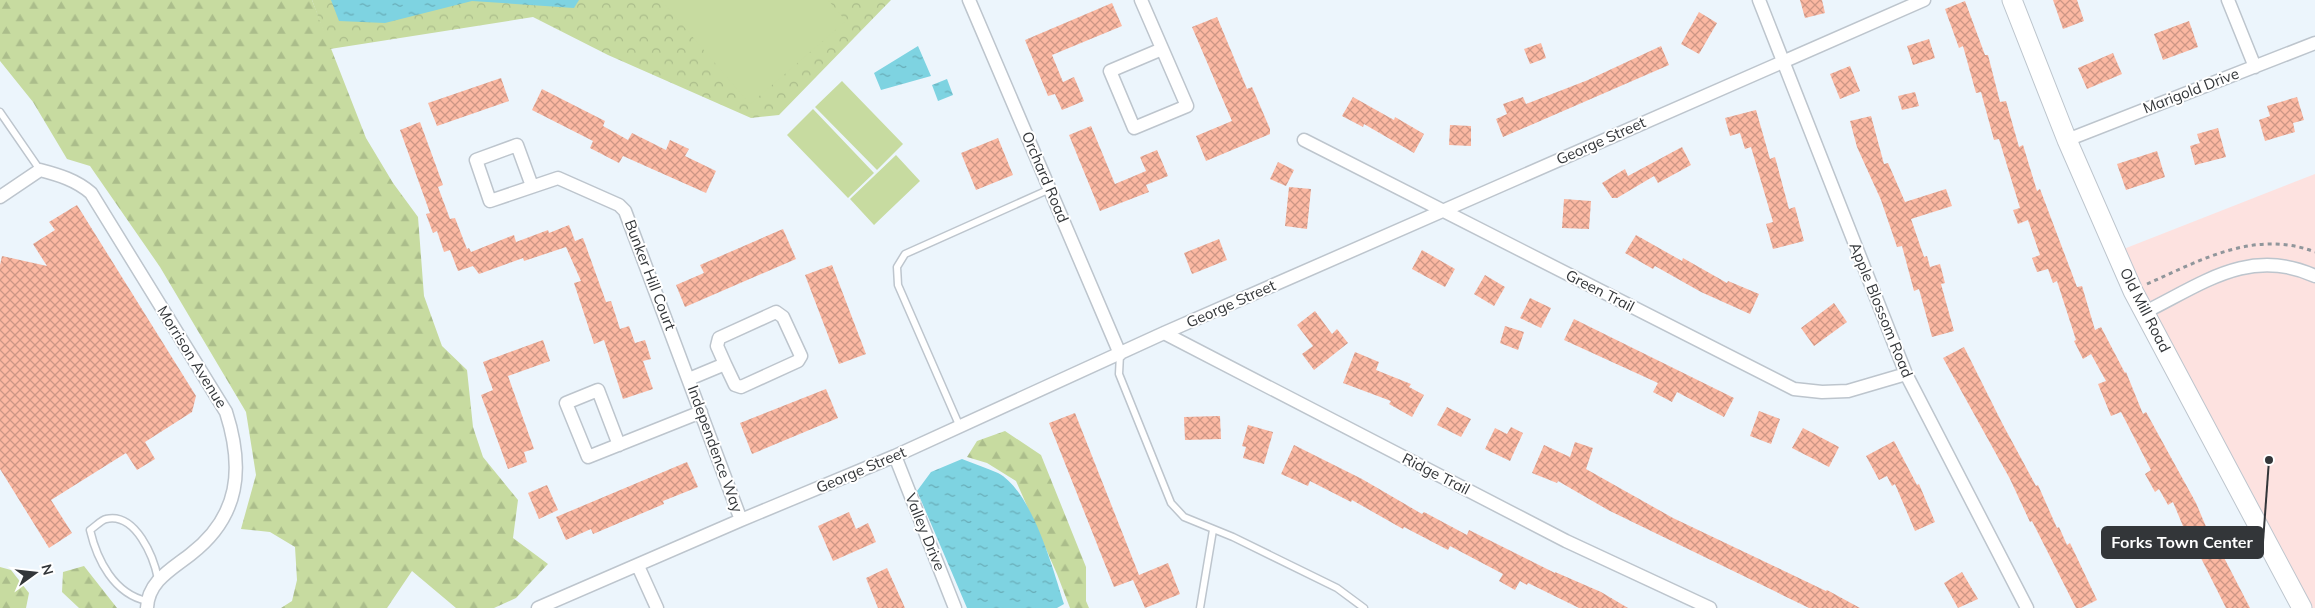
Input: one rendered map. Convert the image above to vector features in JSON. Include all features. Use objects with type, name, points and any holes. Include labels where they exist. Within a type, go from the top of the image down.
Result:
[{"type":"street","points":[[1141,0],[1187,106],[1134,128],[1110,71],[1162,49]]},
{"type":"street","name":"Apple Blossom Road","points":[[1758,0],[1906,374],[2028,608]]},
{"type":"street","name":"George Street","points":[[538,608],[895,456],[1164,333],[1924,0]]},
{"type":"street","name":"Old Mill Road","points":[[2012,0],[2067,140],[2133,291],[2302,608]]},
{"type":"street","points":[[2228,0],[2255,67]]},
{"type":"street","name":"Orchard Road","points":[[974,2],[1120,354]]},
{"type":"street","name":"Marigold Drive","points":[[2067,140],[2315,43]]},
{"type":"street","name":"Green Trail","points":[[1304,140],[1794,389],[1822,392],[1848,391],[1906,374]]},
{"type":"street","name":"Bunker Hill Court","points":[[532,186],[517,145],[476,160],[490,201],[558,178],[619,205],[625,211],[689,379]]},
{"type":"street","points":[[0,197],[40,170]]},
{"type":"street","name":"Morrison Avenue","points":[[40,170],[63,176],[83,186],[91,193],[226,412],[233,432],[237,458],[236,478],[231,505],[215,532],[194,552],[158,579],[151,589],[147,604]]},
{"type":"street","points":[[2145,312],[2241,267],[2268,264],[2286,266],[2315,276]]},
{"type":"street","points":[[776,312],[783,316],[800,356],[798,361],[740,387],[735,385],[725,364],[717,346],[719,338],[776,312]]},
{"type":"street","name":"Ridge Trail","points":[[1164,333],[1566,541],[1710,608]]},
{"type":"street","points":[[689,379],[725,364]]},
{"type":"street","name":"Independence Way","points":[[689,379],[742,520]]},
{"type":"street","points":[[619,445],[598,390],[566,403],[588,457],[619,445],[702,412]]},
{"type":"street","name":"Valley Drive","points":[[895,456],[955,608]]},
{"type":"street","points":[[638,566],[657,608]]},
{"type":"lane","points":[[0,112],[40,170]]},
{"type":"lane","points":[[960,427],[898,285],[897,268],[905,254],[1050,189]]},
{"type":"lane","points":[[1120,354],[1119,374],[1172,503],[1184,517],[1233,537],[1337,588],[1364,608]]},
{"type":"lane","points":[[147,604],[133,598],[114,580],[102,565],[90,530],[105,519],[118,519],[133,528],[147,546],[155,563],[158,579]]},
{"type":"lane","points":[[1200,608],[1213,530]]},
{"type":"shaded area","points":[[2315,174],[2315,608],[2302,608],[2116,252]]},
{"type":"green space","points":[[0,0],[312,0],[366,138],[393,183],[418,217],[424,296],[442,346],[467,370],[473,427],[483,457],[518,500],[513,538],[548,564],[516,598],[494,608],[456,608],[412,571],[387,608],[281,608],[292,601],[297,580],[295,547],[270,532],[241,529],[256,475],[246,412],[160,267],[90,166],[67,159],[33,102],[0,61]]},
{"type":"green space","points":[[312,0],[891,0],[779,115],[751,118],[608,55],[533,17],[330,49]]},
{"type":"green space","points":[[661,0],[828,0],[846,21],[750,104]]},
{"type":"green space","points":[[842,81],[903,144],[877,170],[815,107]]},
{"type":"green space","points":[[813,109],[874,173],[848,198],[787,135]]},
{"type":"green space","points":[[896,155],[920,181],[874,225],[850,199]]},
{"type":"green space","points":[[1005,431],[1041,455],[1086,567],[1086,601],[1089,608],[1070,608],[1016,481],[987,463],[967,457],[977,441]]},
{"type":"green space","points":[[84,566],[117,608],[79,608],[62,592],[63,572]]},
{"type":"green space","points":[[0,567],[11,570],[29,593],[26,608],[0,608]]},
{"type":"water","points":[[331,0],[579,0],[574,8],[472,1],[385,23],[339,21]]},
{"type":"water","points":[[918,46],[931,76],[881,90],[874,73]]},
{"type":"water","points":[[947,79],[953,95],[938,101],[932,85]]},
{"type":"water","points":[[962,459],[998,473],[1010,482],[1021,496],[1040,532],[1064,604],[1057,608],[967,608],[917,491],[931,472]]},
{"type":"building","points":[[1800,0],[1822,0],[1825,13],[1805,18]]},
{"type":"building","points":[[2053,0],[2077,0],[2084,21],[2063,29]]},
{"type":"building","points":[[1965,1],[1985,55],[1988,55],[2000,102],[2006,101],[2019,147],[2023,145],[2037,191],[2040,189],[2077,287],[2082,286],[2095,330],[2101,327],[2126,372],[2143,414],[2146,412],[2196,503],[2215,548],[2218,546],[2250,608],[2226,608],[2193,542],[2190,543],[2173,502],[2168,505],[2159,489],[2155,492],[2145,474],[2151,470],[2121,412],[2111,416],[2098,384],[2106,381],[2091,354],[2083,359],[2074,341],[2076,340],[2057,281],[2053,283],[2048,269],[2037,272],[2032,258],[2040,255],[2028,220],[2018,224],[2013,210],[2020,208],[1999,139],[1994,140],[1981,92],[1976,93],[1963,46],[1959,48],[1945,9]]},
{"type":"building","points":[[1112,3],[1122,26],[1052,55],[1063,82],[1074,77],[1084,101],[1062,110],[1055,94],[1048,96],[1025,40]]},
{"type":"building","points":[[1699,12],[1717,23],[1699,54],[1681,44]]},
{"type":"building","points":[[1217,17],[1247,89],[1252,87],[1270,129],[1270,134],[1206,161],[1196,136],[1232,121],[1192,27]]},
{"type":"building","points":[[2189,21],[2198,47],[2163,60],[2154,34]]},
{"type":"building","points":[[1929,39],[1935,58],[1913,65],[1907,46]]},
{"type":"building","points":[[1541,43],[1546,58],[1530,64],[1524,49]]},
{"type":"building","points":[[1661,46],[1669,65],[1503,137],[1496,119],[1507,114],[1503,104],[1523,97],[1526,104],[1588,80]]},
{"type":"building","points":[[2113,53],[2122,74],[2087,89],[2078,68]]},
{"type":"building","points":[[1850,66],[1860,91],[1840,99],[1830,74]]},
{"type":"building","points":[[501,78],[509,101],[437,126],[428,103]]},
{"type":"building","points":[[542,89],[605,121],[603,126],[628,140],[632,133],[666,150],[670,140],[689,149],[685,156],[716,171],[706,193],[623,156],[619,163],[590,148],[593,141],[532,110]]},
{"type":"building","points":[[1915,92],[1919,106],[1902,110],[1898,96]]},
{"type":"building","points":[[1353,97],[1394,120],[1395,117],[1424,134],[1414,153],[1364,124],[1363,127],[1342,116]]},
{"type":"building","points":[[2297,97],[2304,120],[2293,123],[2295,132],[2265,141],[2259,120],[2270,116],[2267,106]]},
{"type":"building","points":[[1756,110],[1770,159],[1775,157],[1789,209],[1795,207],[1804,241],[1773,249],[1766,224],[1773,222],[1751,147],[1745,149],[1740,133],[1730,136],[1725,118]]},
{"type":"building","points":[[1871,116],[1884,164],[1888,163],[1905,202],[1946,189],[1952,206],[1911,219],[1924,257],[1927,256],[1930,267],[1940,264],[1945,283],[1941,284],[1954,331],[1932,337],[1919,289],[1914,291],[1902,246],[1897,247],[1881,200],[1857,147],[1850,121]]},
{"type":"building","points":[[420,122],[443,185],[438,187],[450,219],[455,218],[467,249],[469,248],[471,252],[514,235],[516,242],[548,230],[549,233],[569,225],[575,241],[583,238],[606,302],[611,301],[620,329],[629,326],[635,343],[645,340],[651,359],[643,361],[653,389],[623,399],[604,340],[594,344],[574,283],[581,281],[566,247],[524,261],[523,258],[479,274],[473,266],[458,271],[450,250],[444,252],[437,231],[433,233],[426,214],[430,213],[400,130]]},
{"type":"building","points":[[1450,125],[1471,126],[1471,146],[1449,145]]},
{"type":"building","points":[[1091,126],[1115,184],[1146,171],[1140,157],[1157,150],[1168,176],[1146,185],[1149,192],[1100,211],[1069,135]]},
{"type":"building","points":[[2218,128],[2226,157],[2195,165],[2190,146],[2200,143],[2197,134]]},
{"type":"building","points":[[998,138],[1013,175],[976,190],[961,153]]},
{"type":"building","points":[[1682,147],[1691,165],[1658,183],[1654,176],[1617,198],[1612,198],[1602,183],[1625,169],[1628,176]]},
{"type":"building","points":[[2157,151],[2165,177],[2126,190],[2117,164]]},
{"type":"building","points":[[1278,162],[1294,170],[1286,186],[1270,179]]},
{"type":"building","points":[[1289,187],[1311,189],[1307,229],[1285,226]]},
{"type":"building","points":[[1564,199],[1591,201],[1589,229],[1562,228]]},
{"type":"building","points":[[77,205],[196,396],[192,412],[145,442],[155,459],[137,470],[126,453],[51,500],[72,533],[49,548],[0,469],[0,265],[2,256],[47,266],[33,244],[55,230],[49,222]]},
{"type":"building","points":[[783,229],[796,259],[685,307],[676,285],[704,273],[700,265]]},
{"type":"building","points":[[1636,235],[1682,261],[1683,258],[1727,283],[1728,281],[1759,294],[1750,314],[1701,292],[1655,266],[1653,269],[1625,253]]},
{"type":"building","points":[[1219,239],[1227,260],[1192,274],[1184,253]]},
{"type":"building","points":[[1422,250],[1455,269],[1445,287],[1412,269]]},
{"type":"building","points":[[832,265],[866,354],[839,364],[805,275]]},
{"type":"building","points":[[1485,275],[1505,287],[1494,306],[1474,294]]},
{"type":"building","points":[[1530,298],[1551,308],[1541,328],[1520,318]]},
{"type":"building","points":[[1834,303],[1847,322],[1814,346],[1801,328]]},
{"type":"building","points":[[1315,311],[1332,334],[1337,329],[1348,343],[1314,370],[1302,354],[1313,346],[1297,325]]},
{"type":"building","points":[[1574,319],[1734,398],[1724,417],[1677,392],[1672,402],[1653,392],[1658,383],[1564,340]]},
{"type":"building","points":[[1505,326],[1524,332],[1518,350],[1500,343]]},
{"type":"building","points":[[543,340],[550,361],[508,376],[534,449],[524,452],[527,462],[508,469],[481,395],[493,390],[483,362]]},
{"type":"building","points":[[1964,347],[2002,423],[2036,486],[2038,485],[2057,528],[2059,527],[2067,545],[2070,543],[2097,600],[2081,608],[2076,608],[2032,521],[2030,522],[2010,479],[1943,358]]},
{"type":"building","points":[[1355,352],[1379,362],[1376,370],[1411,384],[1409,387],[1424,395],[1412,417],[1389,404],[1391,401],[1343,383]]},
{"type":"building","points":[[826,389],[838,418],[752,454],[740,423]]},
{"type":"building","points":[[1447,407],[1471,419],[1461,437],[1437,425]]},
{"type":"building","points":[[1759,411],[1780,419],[1771,444],[1750,436]]},
{"type":"building","points":[[1075,413],[1139,575],[1168,563],[1180,594],[1145,608],[1133,580],[1114,587],[1049,423]]},
{"type":"building","points":[[1220,416],[1221,439],[1185,440],[1184,417]]},
{"type":"building","points":[[1248,425],[1273,432],[1264,464],[1243,458],[1246,447],[1242,446]]},
{"type":"building","points":[[1511,427],[1523,433],[1510,461],[1485,449],[1495,428],[1507,434]]},
{"type":"building","points":[[1803,428],[1839,447],[1829,467],[1792,448]]},
{"type":"building","points":[[1894,441],[1917,485],[1919,484],[1935,522],[1915,531],[1895,484],[1892,486],[1887,476],[1879,480],[1866,456]]},
{"type":"building","points":[[1575,442],[1593,448],[1586,469],[1673,518],[1827,590],[1860,608],[1809,608],[1608,510],[1558,481],[1557,483],[1532,473],[1544,445],[1570,457]]},
{"type":"building","points":[[1294,445],[1362,479],[1422,514],[1424,512],[1467,535],[1469,530],[1555,573],[1601,592],[1628,608],[1579,608],[1528,583],[1527,585],[1520,581],[1515,590],[1499,581],[1503,574],[1450,546],[1448,550],[1404,527],[1403,529],[1352,500],[1351,502],[1310,481],[1308,486],[1281,474]]},
{"type":"building","points":[[687,462],[698,487],[663,501],[664,504],[593,534],[591,529],[566,540],[556,517]]},
{"type":"building","points":[[547,485],[558,510],[539,519],[528,493]]},
{"type":"building","points":[[849,512],[856,529],[868,523],[876,542],[833,561],[818,526]]},
{"type":"building","points":[[887,568],[905,608],[878,608],[866,578]]},
{"type":"building","points":[[1962,572],[1978,599],[1958,608],[1944,583]]},
{"type":"place","name":"Forks Town Center","points":[[2269,460]]}]
